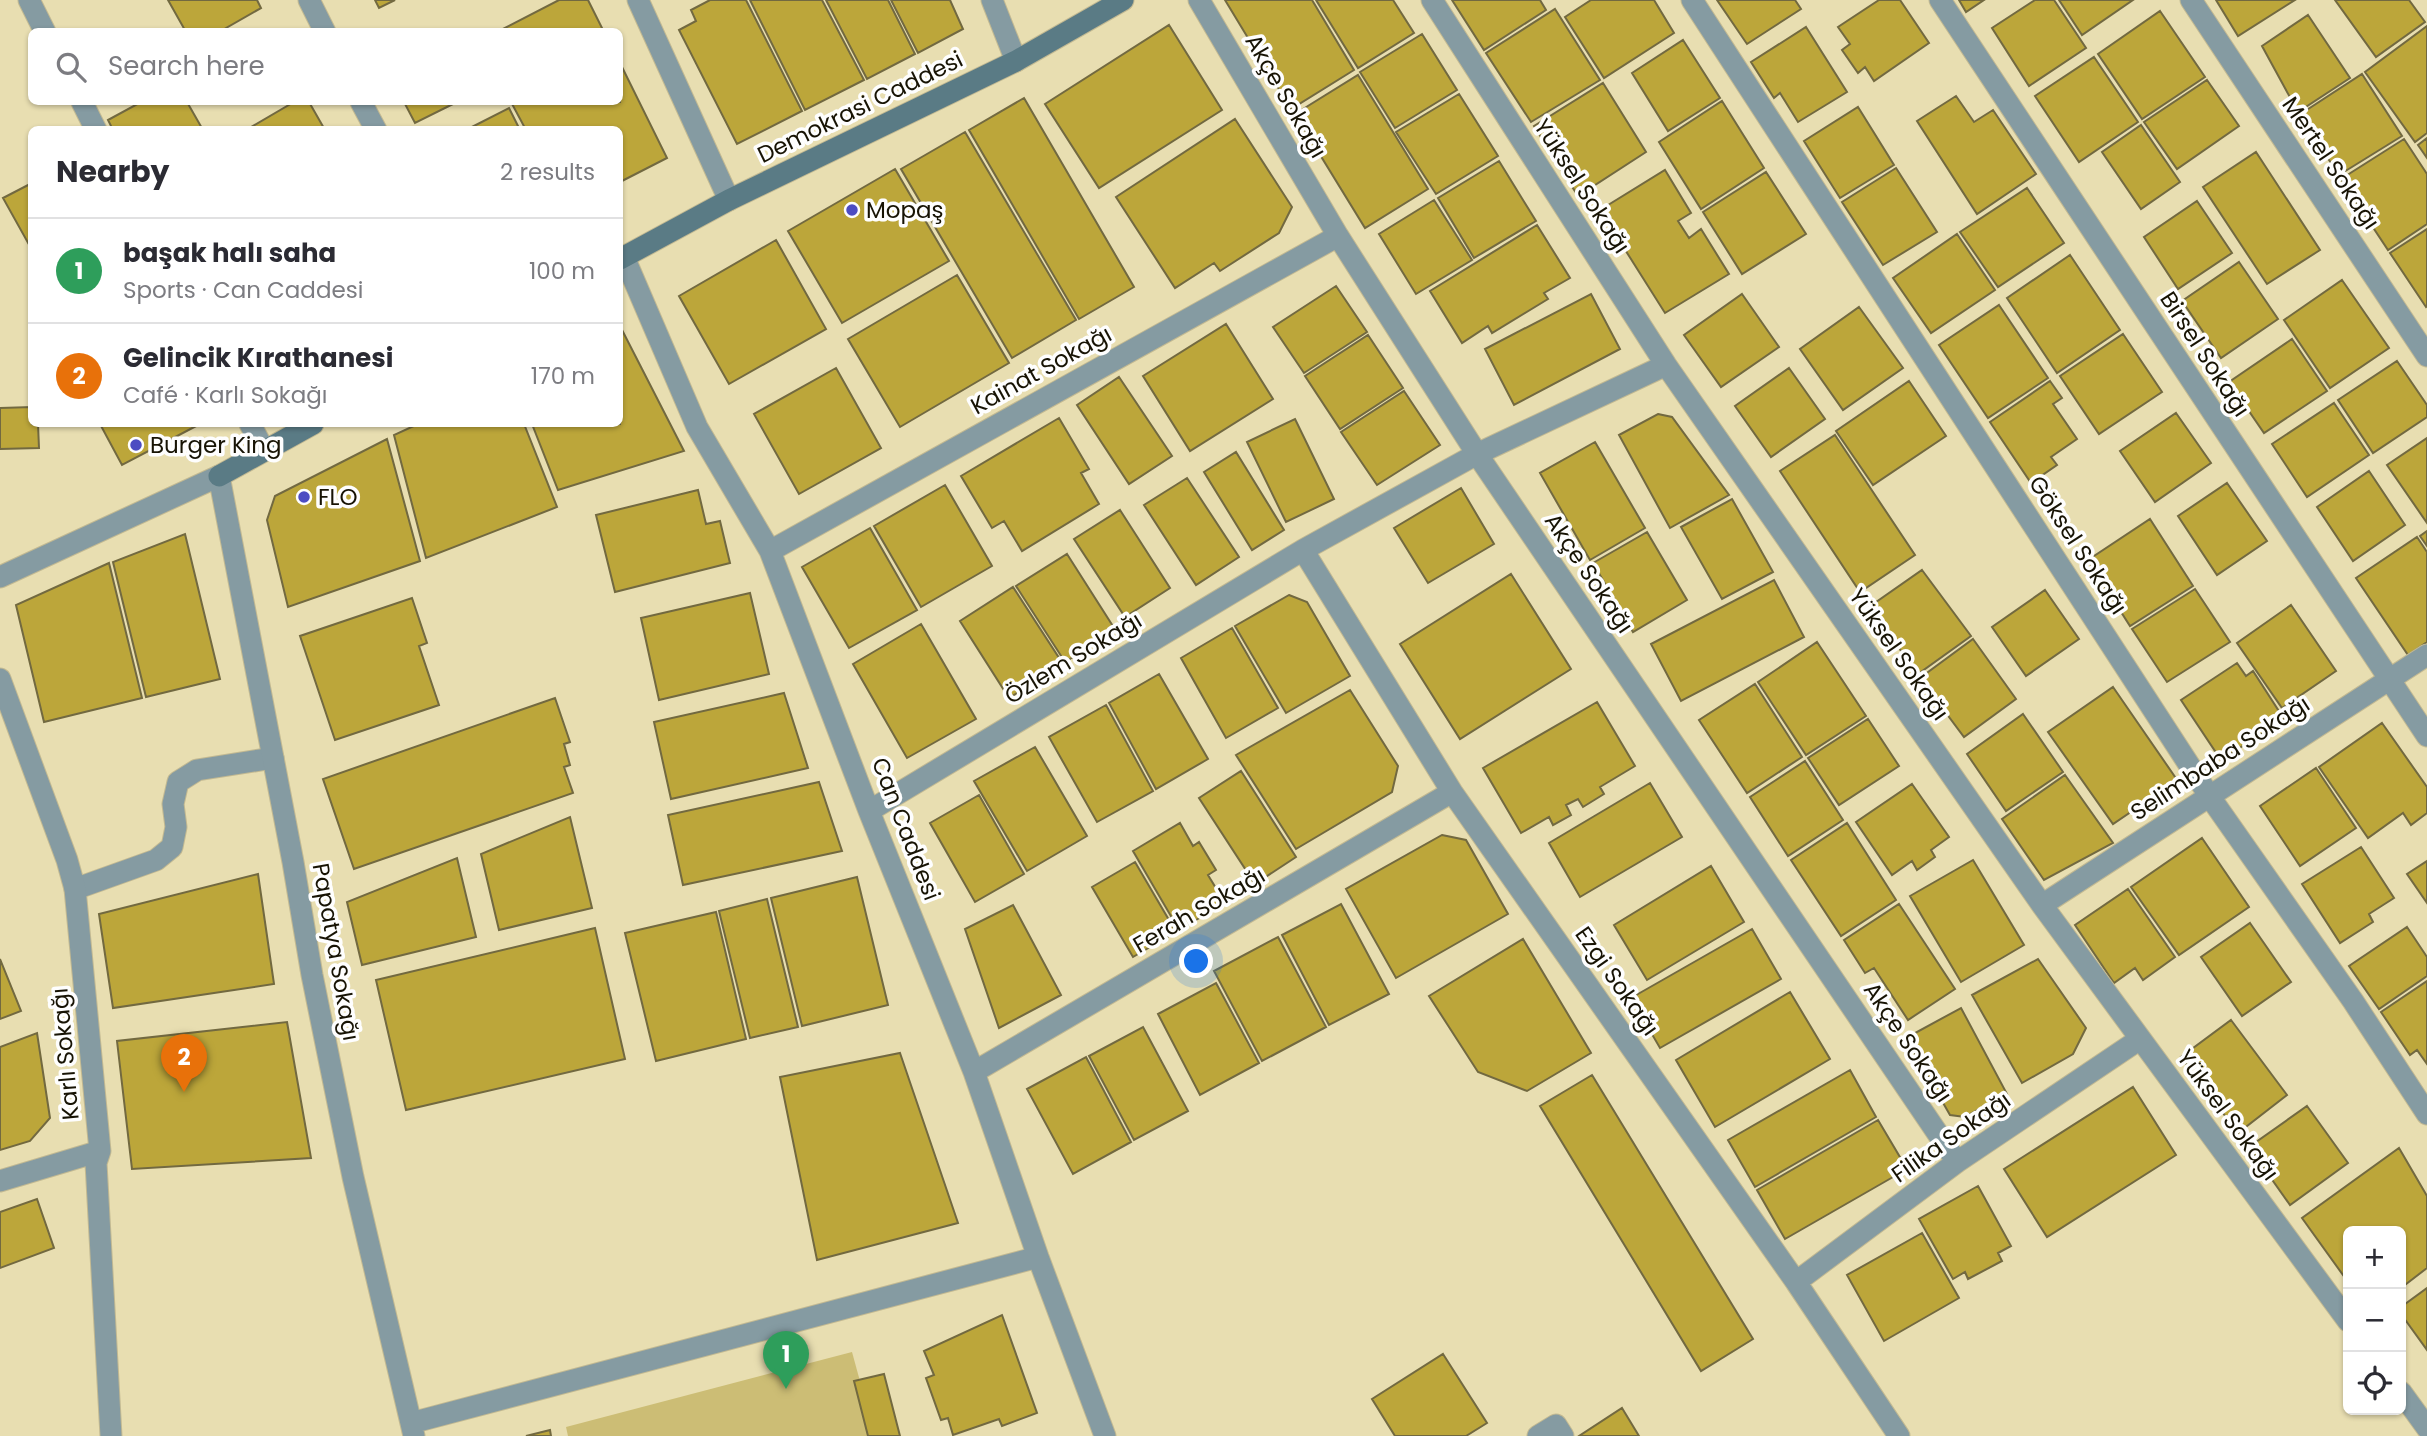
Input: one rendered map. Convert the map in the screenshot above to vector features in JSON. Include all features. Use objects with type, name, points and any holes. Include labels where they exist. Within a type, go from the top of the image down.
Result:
[{"type":"street","points":[[29,0],[43,28]]},
{"type":"street","points":[[309,0],[323,28]]},
{"type":"street","points":[[638,0],[729,200]]},
{"type":"street","points":[[992,0],[1016,61]]},
{"type":"street","name":"Demokrasi Caddesi","points":[[623,257],[729,200],[1016,61],[1123,0]]},
{"type":"street","name":"Akçe Sokağı","points":[[1199,0],[1338,236],[1477,454],[1957,1162]]},
{"type":"street","name":"Yüksel Sokağı","points":[[1432,0],[1666,365],[2042,905],[2343,1314]]},
{"type":"street","name":"Göksel Sokağı","points":[[1692,0],[2210,797],[2353,1001],[2427,1114]]},
{"type":"street","name":"Birsel Sokağı","points":[[1940,0],[2427,736]]},
{"type":"street","name":"Mertel Sokağı","points":[[2191,0],[2427,356]]},
{"type":"street","points":[[84,105],[94,126]]},
{"type":"street","points":[[363,105],[374,126]]},
{"type":"street","name":"Kainat Sokağı","points":[[771,551],[1338,236]]},
{"type":"street","name":"Can Caddesi","points":[[623,260],[697,427],[771,551],[869,811],[974,1072],[1038,1257],[1105,1436]]},
{"type":"street","name":"Özlem Sokağı","points":[[869,811],[1303,550],[1477,454],[1666,365]]},
{"type":"street","points":[[252,427],[264,450]]},
{"type":"street","points":[[0,577],[219,476],[307,427]]},
{"type":"street","name":"Papatya Sokağı","points":[[219,476],[350,1164],[412,1430]]},
{"type":"street","name":"Ezgi Sokağı","points":[[1303,550],[1452,792],[1796,1282],[1899,1436]]},
{"type":"street","name":"Selimbaba Sokağı","points":[[2042,905],[2427,655]]},
{"type":"street","name":"Karlı Sokağı","points":[[0,679],[67,860],[75,889],[100,1151],[96,1163],[111,1436]]},
{"type":"street","points":[[75,889],[156,860],[172,847],[176,827],[173,804],[178,782],[197,770],[273,758]]},
{"type":"street","name":"Ferah Sokağı","points":[[974,1072],[1452,792]]},
{"type":"street","name":"Filika Sokağı","points":[[1796,1282],[1957,1162],[2140,1039]]},
{"type":"street","points":[[0,1181],[100,1151]]},
{"type":"street","points":[[412,1430],[1038,1257]]},
{"type":"street","points":[[2406,1399],[2427,1428]]},
{"type":"street","points":[[1538,1436],[1556,1425],[1563,1436]]},
{"type":"shaded area","points":[[852,1352],[875,1436],[568,1436],[566,1427]]},
{"type":"building","points":[[168,0],[257,0],[261,8],[226,28],[184,28]]},
{"type":"building","points":[[375,0],[395,0],[379,8]]},
{"type":"building","points":[[559,0],[588,0],[602,28],[505,28]]},
{"type":"building","points":[[710,0],[746,0],[802,111],[737,144],[679,30],[696,21],[691,10]]},
{"type":"building","points":[[750,0],[822,0],[864,80],[805,110]]},
{"type":"building","points":[[826,0],[888,0],[915,54],[867,79]]},
{"type":"building","points":[[891,0],[950,0],[963,29],[918,53]]},
{"type":"building","points":[[1225,0],[1312,0],[1354,70],[1291,109]]},
{"type":"building","points":[[1316,0],[1393,0],[1414,33],[1358,68]]},
{"type":"building","points":[[1452,0],[1540,0],[1546,10],[1484,50]]},
{"type":"building","points":[[1591,0],[1654,0],[1674,33],[1604,78],[1565,17]]},
{"type":"building","points":[[1717,0],[1795,0],[1801,9],[1747,44]]},
{"type":"building","points":[[1879,0],[1900,0],[1929,43],[1874,81],[1865,67],[1858,73],[1842,50],[1850,44],[1838,27]]},
{"type":"building","points":[[1959,0],[1984,0],[1966,12]]},
{"type":"building","points":[[2035,0],[2054,0],[2086,48],[2029,86],[1992,28]]},
{"type":"building","points":[[2059,0],[2133,0],[2082,35]]},
{"type":"building","points":[[2216,0],[2295,0],[2238,36]]},
{"type":"building","points":[[2335,0],[2409,0],[2425,22],[2376,57]]},
{"type":"building","points":[[1555,9],[1600,80],[1531,122],[1486,53]]},
{"type":"building","points":[[2160,11],[2205,77],[2142,119],[2098,54]]},
{"type":"building","points":[[2308,15],[2350,78],[2298,112],[2262,46]]},
{"type":"building","points":[[1169,25],[1222,110],[1099,188],[1045,104]]},
{"type":"building","points":[[2427,26],[2427,133],[2415,142],[2365,72]]},
{"type":"building","points":[[1806,27],[1847,92],[1798,122],[1780,93],[1774,98],[1751,62]]},
{"type":"building","points":[[1422,34],[1457,90],[1395,128],[1360,72]]},
{"type":"building","points":[[1683,40],[1720,98],[1668,131],[1632,73]]},
{"type":"building","points":[[2094,57],[2138,122],[2079,162],[2035,96]]},
{"type":"building","points":[[623,69],[667,158],[623,180],[623,126],[524,126],[513,105],[623,105]]},
{"type":"building","points":[[2362,74],[2402,136],[2339,175],[2299,115]]},
{"type":"building","points":[[1358,75],[1428,189],[1365,228],[1295,114]]},
{"type":"building","points":[[2207,80],[2239,126],[2177,169],[2144,122]]},
{"type":"building","points":[[1603,83],[1646,152],[1578,196],[1534,126]]},
{"type":"building","points":[[1459,94],[1498,156],[1436,194],[1396,132]]},
{"type":"building","points":[[1956,96],[1974,122],[1993,110],[2036,174],[1977,214],[1917,121]]},
{"type":"building","points":[[1024,98],[1134,287],[1079,319],[969,130]]},
{"type":"building","points":[[1722,101],[1764,168],[1701,209],[1659,142]]},
{"type":"building","points":[[136,105],[189,105],[201,126],[111,126],[108,120]]},
{"type":"building","points":[[289,105],[311,105],[323,126],[253,126]]},
{"type":"building","points":[[406,105],[451,105],[415,123]]},
{"type":"building","points":[[1858,107],[1894,165],[1840,198],[1804,141]]},
{"type":"building","points":[[509,108],[518,126],[474,126]]},
{"type":"building","points":[[1235,119],[1292,207],[1279,233],[1220,271],[1214,263],[1175,288],[1116,197]]},
{"type":"building","points":[[2141,125],[2180,182],[2141,209],[2102,152]]},
{"type":"building","points":[[965,132],[1076,320],[1012,358],[901,169]]},
{"type":"building","points":[[2427,138],[2427,158],[2418,145]]},
{"type":"building","points":[[2404,139],[2427,174],[2427,224],[2388,250],[2341,179]]},
{"type":"building","points":[[2256,152],[2320,250],[2267,284],[2203,187]]},
{"type":"building","points":[[1499,161],[1536,221],[1474,258],[1438,198]]},
{"type":"building","points":[[1896,168],[1937,232],[1883,265],[1842,202]]},
{"type":"building","points":[[895,169],[949,261],[842,323],[788,231]]},
{"type":"building","points":[[1665,170],[1691,213],[1678,221],[1689,238],[1701,229],[1729,274],[1665,313],[1600,210]]},
{"type":"building","points":[[1766,172],[1806,234],[1742,274],[1703,212]]},
{"type":"building","points":[[28,185],[28,243],[3,198]]},
{"type":"building","points":[[2027,188],[2064,243],[1998,287],[1960,232]]},
{"type":"building","points":[[1434,200],[1472,260],[1416,294],[1379,234]]},
{"type":"building","points":[[2197,201],[2232,253],[2178,289],[2144,237]]},
{"type":"building","points":[[1537,225],[1570,278],[1544,293],[1548,299],[1492,333],[1488,326],[1462,343],[1430,291]]},
{"type":"building","points":[[2427,229],[2427,306],[2426,307],[2390,253]]},
{"type":"building","points":[[1957,234],[1995,290],[1931,333],[1893,278]]},
{"type":"building","points":[[776,240],[826,329],[729,384],[679,296]]},
{"type":"building","points":[[2070,255],[2120,330],[2057,373],[2007,298]]},
{"type":"building","points":[[2239,262],[2278,319],[2221,358],[2182,301]]},
{"type":"building","points":[[957,275],[1009,363],[900,427],[848,339]]},
{"type":"building","points":[[2342,280],[2389,348],[2330,388],[2284,320]]},
{"type":"building","points":[[1336,286],[1367,332],[1304,373],[1273,327]]},
{"type":"building","points":[[1591,294],[1620,349],[1514,405],[1485,349]]},
{"type":"building","points":[[1742,294],[1779,347],[1721,387],[1684,335]]},
{"type":"building","points":[[1999,305],[2048,378],[1988,418],[1939,345]]},
{"type":"building","points":[[1859,307],[1903,368],[1843,410],[1800,349]]},
{"type":"building","points":[[1226,324],[1273,399],[1190,451],[1143,376]]},
{"type":"building","points":[[623,332],[684,451],[558,490],[533,427],[623,427]]},
{"type":"building","points":[[2123,334],[2162,392],[2099,434],[2060,376]]},
{"type":"building","points":[[1368,335],[1403,388],[1340,429],[1305,376]]},
{"type":"building","points":[[2292,339],[2327,391],[2264,433],[2229,382]]},
{"type":"building","points":[[2397,361],[2427,405],[2427,417],[2373,453],[2338,400]]},
{"type":"building","points":[[836,368],[881,448],[799,494],[754,414]]},
{"type":"building","points":[[1789,368],[1825,419],[1771,457],[1735,406]]},
{"type":"building","points":[[1119,377],[1172,456],[1129,484],[1077,405]]},
{"type":"building","points":[[1909,381],[1946,436],[1873,485],[1836,431]]},
{"type":"building","points":[[2050,381],[2062,398],[2053,404],[2077,439],[2051,457],[2057,465],[2031,483],[1990,422]]},
{"type":"building","points":[[1404,391],[1440,445],[1377,485],[1341,432]]},
{"type":"building","points":[[2334,403],[2369,455],[2307,497],[2272,444]]},
{"type":"building","points":[[28,407],[28,427],[38,427],[39,448],[0,449],[0,408]]},
{"type":"building","points":[[2176,413],[2211,463],[2155,502],[2120,451]]},
{"type":"building","points":[[1658,414],[1672,417],[1729,495],[1670,528],[1619,435]]},
{"type":"building","points":[[1059,418],[1089,469],[1081,473],[1099,504],[1022,551],[1004,521],[992,528],[961,476]]},
{"type":"building","points":[[1295,419],[1334,499],[1286,522],[1247,442]]},
{"type":"building","points":[[102,427],[194,427],[122,465]]},
{"type":"building","points":[[411,427],[525,427],[557,507],[426,558],[394,435]]},
{"type":"building","points":[[1835,435],[1915,555],[1860,592],[1780,471]]},
{"type":"building","points":[[2427,438],[2427,523],[2387,465]]},
{"type":"building","points":[[387,439],[420,561],[288,607],[267,520],[275,496]]},
{"type":"building","points":[[1595,442],[1645,528],[1590,560],[1540,473]]},
{"type":"building","points":[[1236,452],[1284,530],[1252,550],[1204,472]]},
{"type":"building","points":[[2369,471],[2405,525],[2353,561],[2317,507]]},
{"type":"building","points":[[1187,478],[1239,557],[1196,585],[1144,505]]},
{"type":"building","points":[[2227,483],[2267,541],[2217,575],[2178,516]]},
{"type":"building","points":[[945,485],[992,566],[921,607],[874,526]]},
{"type":"building","points":[[1461,488],[1494,544],[1428,583],[1394,528]]},
{"type":"building","points":[[698,490],[706,524],[720,521],[730,563],[615,592],[596,515]]},
{"type":"building","points":[[1732,499],[1773,572],[1722,599],[1681,527]]},
{"type":"building","points":[[1120,510],[1170,588],[1125,617],[1074,539]]},
{"type":"building","points":[[2150,519],[2193,586],[2130,626],[2088,560]]},
{"type":"building","points":[[870,528],[917,610],[849,648],[802,567]]},
{"type":"building","points":[[2427,531],[2427,546],[2420,536]]},
{"type":"building","points":[[1647,532],[1687,600],[1633,632],[1593,563]]},
{"type":"building","points":[[185,534],[220,679],[146,697],[113,562]]},
{"type":"building","points":[[2417,537],[2427,552],[2427,642],[2408,655],[2356,578]]},
{"type":"building","points":[[1067,554],[1116,631],[1065,662],[1016,586]]},
{"type":"building","points":[[109,563],[142,698],[44,722],[16,605]]},
{"type":"building","points":[[1922,570],[1971,636],[1918,674],[1869,607]]},
{"type":"building","points":[[1511,574],[1571,669],[1460,739],[1400,644]]},
{"type":"building","points":[[1774,580],[1804,637],[1681,701],[1651,644]]},
{"type":"building","points":[[1013,587],[1063,664],[1009,698],[960,621]]},
{"type":"building","points":[[2195,589],[2230,642],[2167,682],[2132,629]]},
{"type":"building","points":[[2045,590],[2079,639],[2026,676],[1992,627]]},
{"type":"building","points":[[750,593],[769,674],[659,700],[641,618]]},
{"type":"building","points":[[1289,595],[1307,602],[1350,676],[1286,713],[1235,626]]},
{"type":"building","points":[[412,598],[427,643],[419,646],[439,705],[335,740],[300,636]]},
{"type":"building","points":[[2291,605],[2336,671],[2282,708],[2237,643]]},
{"type":"building","points":[[921,624],[976,719],[907,758],[853,664]]},
{"type":"building","points":[[1232,628],[1278,708],[1226,738],[1181,658]]},
{"type":"building","points":[[1973,639],[2016,699],[1964,737],[1920,678]]},
{"type":"building","points":[[1817,642],[1866,716],[1806,755],[1758,682]]},
{"type":"building","points":[[2237,663],[2246,676],[2253,671],[2284,719],[2221,760],[2181,700]]},
{"type":"building","points":[[1159,674],[1208,759],[1156,789],[1109,703]]},
{"type":"building","points":[[1755,684],[1802,757],[1747,793],[1699,720]]},
{"type":"building","points":[[2113,687],[2182,787],[2150,810],[2144,803],[2113,824],[2048,732]]},
{"type":"building","points":[[1350,690],[1398,766],[1392,792],[1296,849],[1236,755]]},
{"type":"building","points":[[784,693],[808,768],[671,799],[654,722]]},
{"type":"building","points":[[555,698],[570,742],[564,744],[570,765],[564,767],[573,793],[354,869],[323,779]]},
{"type":"building","points":[[1597,702],[1635,766],[1600,787],[1604,794],[1583,807],[1578,799],[1566,805],[1571,815],[1553,825],[1549,817],[1521,833],[1483,768]]},
{"type":"building","points":[[1106,705],[1153,791],[1097,822],[1049,737]]},
{"type":"building","points":[[2023,714],[2063,772],[2006,811],[1967,754]]},
{"type":"building","points":[[1868,719],[1899,766],[1839,805],[1808,758]]},
{"type":"building","points":[[2382,723],[2427,787],[2427,813],[2411,825],[2403,813],[2368,838],[2319,767]]},
{"type":"building","points":[[1035,747],[1087,836],[1027,871],[974,781]]},
{"type":"building","points":[[1805,761],[1843,820],[1788,856],[1750,797]]},
{"type":"building","points":[[2316,768],[2356,828],[2300,866],[2260,806]]},
{"type":"building","points":[[1241,771],[1296,857],[1255,884],[1199,798]]},
{"type":"building","points":[[2065,775],[2113,843],[2044,880],[2002,819]]},
{"type":"building","points":[[819,782],[842,851],[683,885],[668,815]]},
{"type":"building","points":[[1650,783],[1682,837],[1580,897],[1549,843]]},
{"type":"building","points":[[1912,784],[1949,837],[1931,850],[1935,857],[1917,870],[1912,861],[1892,875],[1856,822]]},
{"type":"building","points":[[979,795],[1024,874],[975,902],[930,823]]},
{"type":"building","points":[[570,817],[592,908],[499,930],[481,854]]},
{"type":"building","points":[[1180,823],[1193,846],[1199,842],[1216,870],[1208,875],[1225,903],[1179,930],[1133,851]]},
{"type":"building","points":[[1847,823],[1896,900],[1841,936],[1791,860]]},
{"type":"building","points":[[1442,835],[1466,840],[1508,914],[1396,978],[1346,889]]},
{"type":"building","points":[[2202,838],[2249,907],[2179,955],[2131,887]]},
{"type":"building","points":[[2361,847],[2394,898],[2369,914],[2373,922],[2340,943],[2302,884]]},
{"type":"building","points":[[457,858],[476,937],[362,965],[347,902]]},
{"type":"building","points":[[1973,860],[2024,945],[1961,982],[1910,896]]},
{"type":"building","points":[[2427,861],[2427,903],[2407,874]]},
{"type":"building","points":[[1135,862],[1176,932],[1133,957],[1092,887]]},
{"type":"building","points":[[1711,866],[1744,922],[1647,980],[1614,925]]},
{"type":"building","points":[[258,874],[274,984],[113,1008],[99,914]]},
{"type":"building","points":[[857,877],[888,1005],[802,1026],[771,898]]},
{"type":"building","points":[[2128,889],[2175,957],[2143,980],[2135,968],[2114,983],[2075,925]]},
{"type":"building","points":[[767,899],[798,1027],[750,1038],[719,911]]},
{"type":"building","points":[[1341,904],[1389,994],[1329,1025],[1282,935]]},
{"type":"building","points":[[1899,904],[1955,989],[1908,1020],[1874,968],[1865,973],[1844,940]]},
{"type":"building","points":[[1013,905],[1061,995],[999,1028],[965,929]]},
{"type":"building","points":[[716,912],[746,1039],[656,1061],[625,933]]},
{"type":"building","points":[[2250,923],[2291,982],[2242,1016],[2201,957]]},
{"type":"building","points":[[2407,927],[2427,957],[2427,976],[2379,1009],[2349,966]]},
{"type":"building","points":[[595,928],[625,1059],[406,1110],[376,980]]},
{"type":"building","points":[[1752,929],[1781,979],[1660,1048],[1631,998]]},
{"type":"building","points":[[1278,937],[1326,1027],[1262,1061],[1214,971]]},
{"type":"building","points":[[1523,939],[1591,1053],[1527,1091],[1478,1072],[1429,996]]},
{"type":"building","points":[[0,959],[21,1011],[0,1019]]},
{"type":"building","points":[[2038,959],[2086,1028],[2073,1054],[2022,1083],[1972,995]]},
{"type":"building","points":[[2427,981],[2427,1064],[2417,1050],[2410,1055],[2381,1012]]},
{"type":"building","points":[[1216,983],[1259,1063],[1200,1095],[1158,1014]]},
{"type":"building","points":[[1790,992],[1830,1059],[1715,1127],[1676,1060]]},
{"type":"building","points":[[1961,1008],[2007,1094],[1965,1117],[1950,1115],[1906,1038]]},
{"type":"building","points":[[2231,1020],[2287,1095],[2238,1133],[2181,1057]]},
{"type":"building","points":[[287,1022],[311,1158],[132,1169],[117,1041]]},
{"type":"building","points":[[1143,1027],[1188,1111],[1134,1140],[1089,1056]]},
{"type":"building","points":[[37,1033],[50,1118],[30,1141],[0,1150],[0,1047]]},
{"type":"building","points":[[900,1053],[958,1223],[817,1260],[780,1077]]},
{"type":"building","points":[[1086,1057],[1131,1142],[1073,1174],[1027,1089]]},
{"type":"building","points":[[1850,1070],[1876,1117],[1755,1187],[1728,1140]]},
{"type":"building","points":[[1592,1075],[1753,1339],[1701,1371],[1540,1106]]},
{"type":"building","points":[[2133,1087],[2176,1155],[2047,1237],[2004,1169]]},
{"type":"building","points":[[2307,1106],[2348,1163],[2290,1205],[2249,1147]]},
{"type":"building","points":[[1878,1120],[1907,1169],[1785,1239],[1757,1190]]},
{"type":"building","points":[[2399,1148],[2427,1196],[2427,1268],[2406,1284],[2406,1226],[2343,1226],[2343,1275],[2302,1218]]},
{"type":"building","points":[[1978,1186],[2011,1246],[1998,1253],[2002,1261],[1968,1279],[1965,1272],[1953,1279],[1919,1219]]},
{"type":"building","points":[[37,1199],[54,1248],[0,1268],[0,1212]]},
{"type":"building","points":[[1922,1233],[1959,1298],[1884,1341],[1847,1275]]},
{"type":"building","points":[[2427,1288],[2427,1350],[2406,1321],[2406,1303]]},
{"type":"building","points":[[1002,1315],[1037,1413],[1002,1426],[999,1419],[953,1435],[948,1418],[941,1420],[926,1378],[934,1375],[924,1351]]},
{"type":"building","points":[[1443,1354],[1487,1423],[1466,1436],[1395,1436],[1372,1399]]},
{"type":"building","points":[[884,1374],[900,1436],[868,1436],[854,1381]]},
{"type":"building","points":[[1622,1408],[1639,1436],[1579,1436]]},
{"type":"building","points":[[550,1430],[551,1436],[526,1436]]},
{"type":"place","name":"Mopaş","points":[[852,210]]},
{"type":"place","name":"Burger King","points":[[136,445]]},
{"type":"place","name":"FLO","points":[[304,497]]},
{"type":"place","name":"Gelincik Kırathanesi","points":[[184,1092]]},
{"type":"place","name":"başak halı saha","points":[[786,1389]]}]
